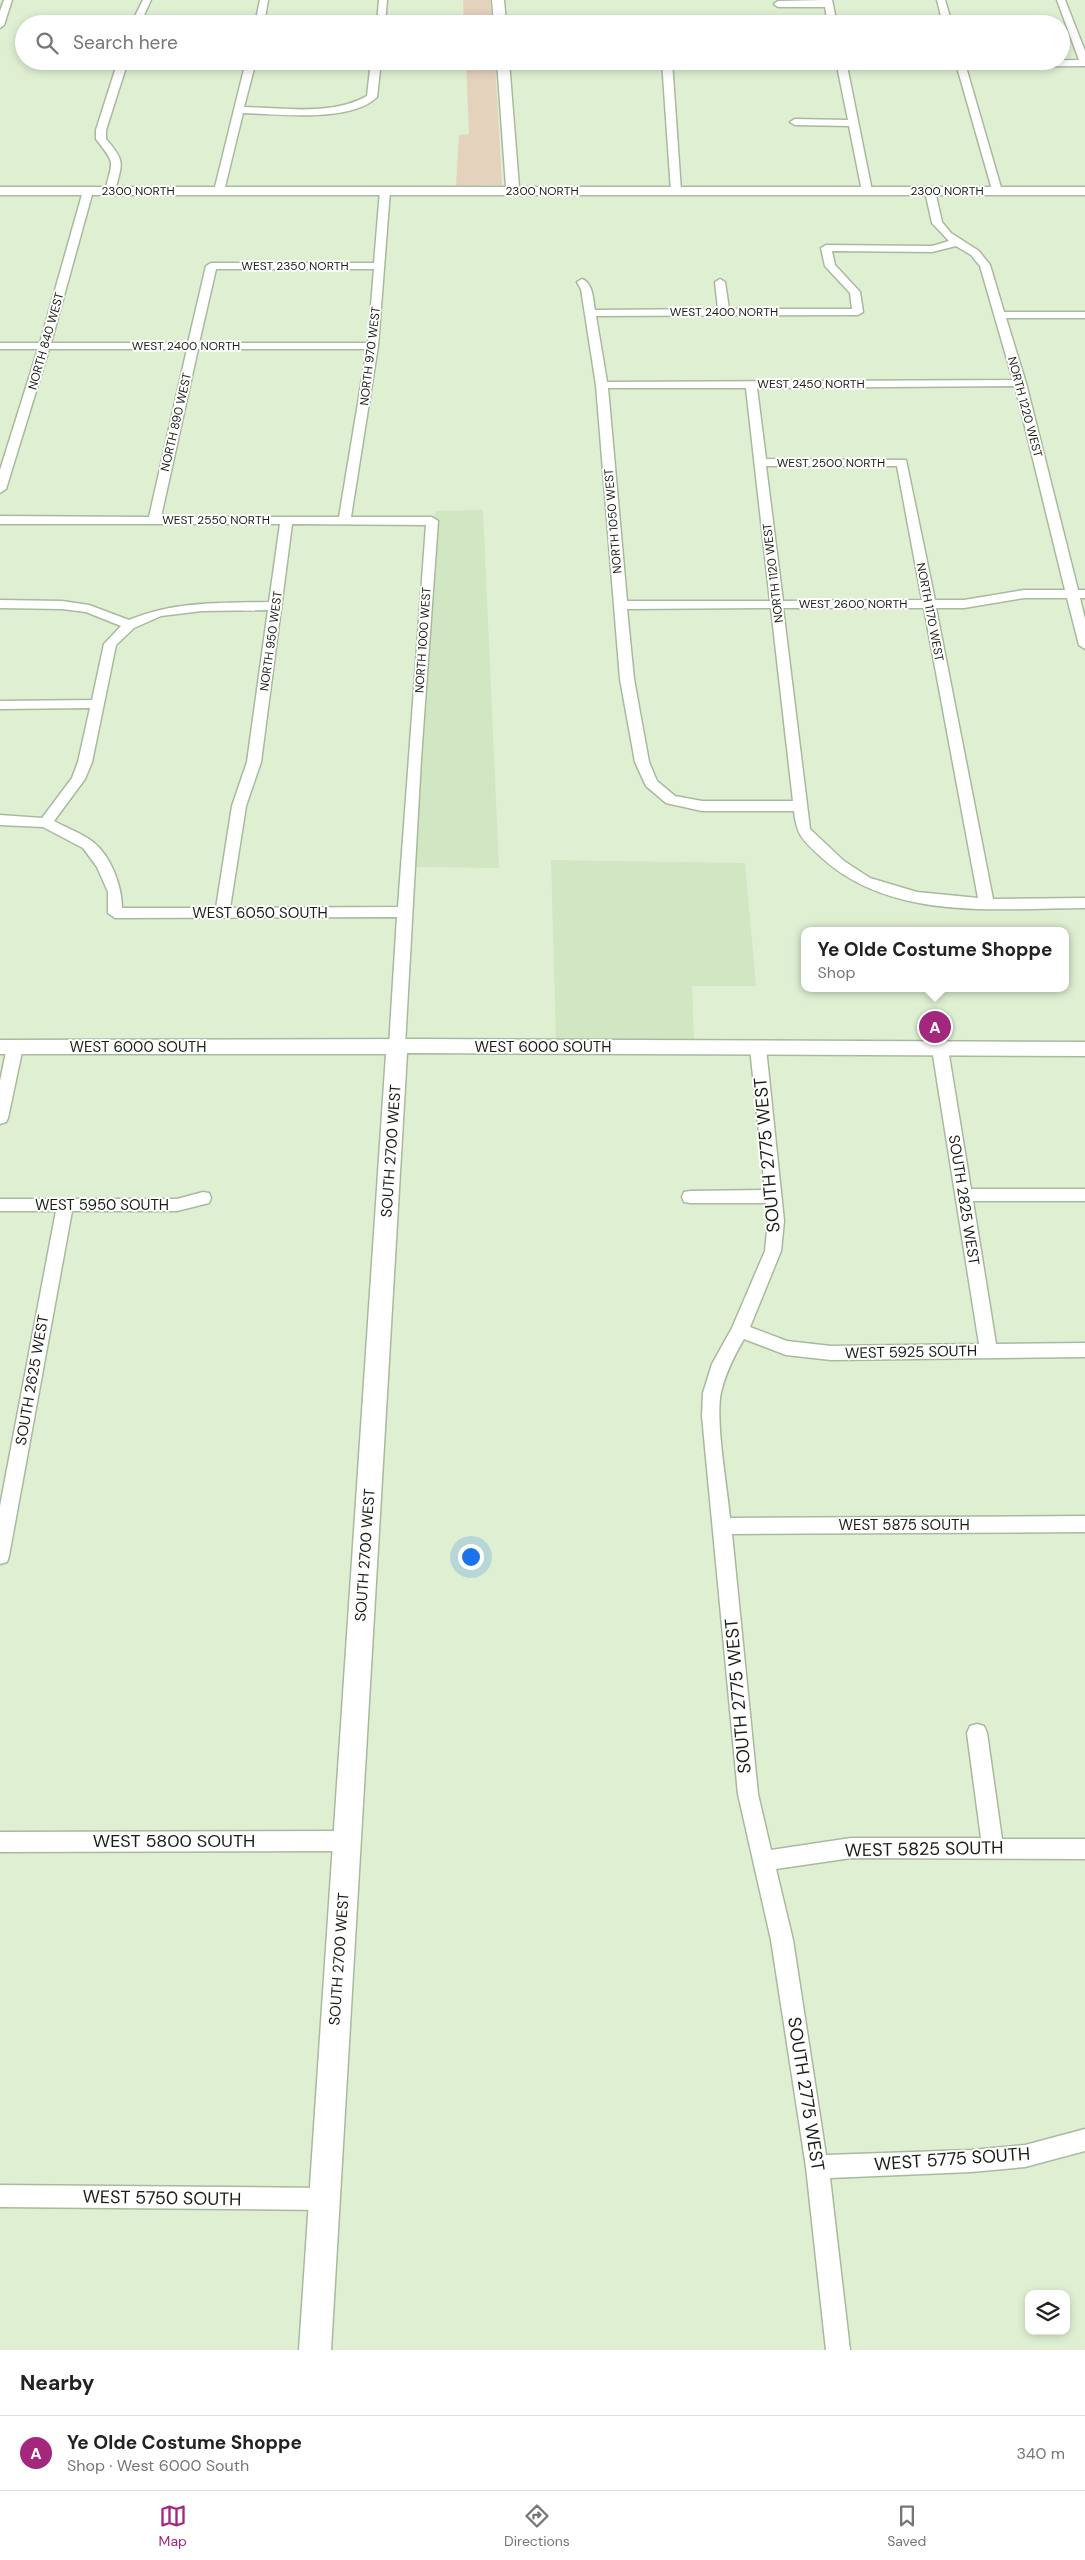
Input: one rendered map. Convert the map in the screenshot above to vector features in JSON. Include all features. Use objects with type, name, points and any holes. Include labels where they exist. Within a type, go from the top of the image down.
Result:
[{"type":"street","points":[[0,26],[8,0]]},
{"type":"street","points":[[139,15],[147,0]]},
{"type":"street","points":[[261,15],[264,0]]},
{"type":"street","points":[[381,15],[383,0]]},
{"type":"street","points":[[498,0],[499,15]]},
{"type":"street","points":[[941,0],[945,15]]},
{"type":"street","points":[[1061,0],[1067,15]]},
{"type":"street","points":[[778,4],[828,2],[831,15]]},
{"type":"street","points":[[1070,24],[1085,63],[1070,63]]},
{"type":"street","points":[[110,191],[117,164],[115,155],[101,139],[101,130],[120,70]]},
{"type":"street","points":[[219,191],[233,126],[240,110],[248,70]]},
{"type":"street","points":[[240,110],[340,110],[362,105],[372,97],[375,70]]},
{"type":"street","points":[[504,70],[512,191]]},
{"type":"street","points":[[668,70],[676,191]]},
{"type":"street","points":[[843,70],[867,191]]},
{"type":"street","points":[[962,70],[997,191]]},
{"type":"street","points":[[795,122],[853,123]]},
{"type":"street","name":"2300 NORTH","points":[[0,191],[1085,191]]},
{"type":"street","name":"NORTH 840 WEST","points":[[0,489],[46,346],[88,191]]},
{"type":"street","name":"NORTH 970 WEST","points":[[344,521],[355,466],[373,346],[386,191]]},
{"type":"street","name":"NORTH 1220 WEST","points":[[930,191],[937,223],[947,235],[975,253],[985,265],[1020,383],[1085,645]]},
{"type":"street","name":"WEST 2400 NORTH","points":[[590,313],[858,312],[855,292],[830,266],[826,248],[932,249],[958,242]]},
{"type":"street","name":"WEST 2350 NORTH","points":[[211,266],[379,266]]},
{"type":"street","name":"NORTH 890 WEST","points":[[154,520],[211,266]]},
{"type":"street","name":"NORTH 1050 WEST","points":[[582,282],[586,289],[602,385],[627,679],[642,762],[651,783],[671,800],[702,806],[800,806]]},
{"type":"street","points":[[720,282],[724,312]]},
{"type":"street","points":[[999,315],[1085,315]]},
{"type":"street","name":"WEST 2400 NORTH","points":[[0,346],[373,346]]},
{"type":"street","name":"WEST 2450 NORTH","points":[[602,385],[1020,383]]},
{"type":"street","name":"NORTH 1120 WEST","points":[[751,384],[795,762]]},
{"type":"street","name":"WEST 2500 NORTH","points":[[760,463],[902,462]]},
{"type":"street","name":"NORTH 1170 WEST","points":[[902,462],[986,902]]},
{"type":"street","name":"WEST 2550 NORTH","points":[[0,520],[432,521]]},
{"type":"street","name":"NORTH 950 WEST","points":[[222,913],[239,806],[254,762],[286,520]]},
{"type":"street","name":"NORTH 1000 WEST","points":[[414,759],[432,521]]},
{"type":"street","name":"WEST 2600 NORTH","points":[[620,605],[964,604],[1024,594],[1085,594]]},
{"type":"street","points":[[0,604],[62,605],[89,608],[129,625]]},
{"type":"street","points":[[0,820],[24,820],[46,823],[78,779],[84,762],[110,644],[129,625],[158,613],[193,608],[275,606]]},
{"type":"street","points":[[0,705],[97,704]]},
{"type":"street","name":"SOUTH 2700 WEST","points":[[315,2350],[398,1046],[414,759]]},
{"type":"street","points":[[795,762],[803,830],[828,857],[865,881],[905,894],[955,902],[1085,903]]},
{"type":"street","name":"WEST 6050 SOUTH","points":[[46,823],[88,845],[98,859],[115,892],[115,913],[404,912]]},
{"type":"street","name":"WEST 6000 SOUTH","points":[[8,1047],[398,1046],[1085,1049]]},
{"type":"street","points":[[0,1118],[8,1047]]},
{"type":"street","name":"SOUTH 2775 WEST","points":[[758,1048],[776,1221],[773,1251],[740,1330],[721,1364],[712,1393],[711,1416],[748,1794],[782,1940],[817,2167],[838,2350]]},
{"type":"street","name":"SOUTH 2825 WEST","points":[[940,1049],[989,1352]]},
{"type":"street","points":[[963,1195],[1085,1195]]},
{"type":"street","points":[[690,1197],[773,1196]]},
{"type":"street","name":"WEST 5950 SOUTH","points":[[0,1205],[177,1205],[203,1198]]},
{"type":"street","name":"SOUTH 2625 WEST","points":[[0,1556],[64,1205]]},
{"type":"street","name":"WEST 5925 SOUTH","points":[[740,1330],[786,1348],[831,1353],[1085,1350]]},
{"type":"street","name":"WEST 5875 SOUTH","points":[[722,1526],[1085,1524]]},
{"type":"street","points":[[977,1733],[993,1848]]},
{"type":"street","name":"WEST 5800 SOUTH","points":[[0,1842],[347,1840]]},
{"type":"street","name":"WEST 5825 SOUTH","points":[[763,1860],[851,1848],[1085,1849]]},
{"type":"street","name":"WEST 5775 SOUTH","points":[[817,2167],[1025,2156],[1085,2140]]},
{"type":"street","name":"WEST 5750 SOUTH","points":[[0,2196],[324,2200]]},
{"type":"shaded area","points":[[463,0],[490,0],[491,15],[464,15]]},
{"type":"shaded area","points":[[466,70],[496,70],[502,185],[456,186],[459,135],[469,134]]},
{"type":"shaded area","points":[[483,510],[499,868],[415,867],[435,511]]},
{"type":"shaded area","points":[[551,860],[745,863],[756,986],[692,986],[694,1040],[556,1039]]},
{"type":"place","name":"Ye Olde Costume Shoppe","points":[[935,1027]]}]
